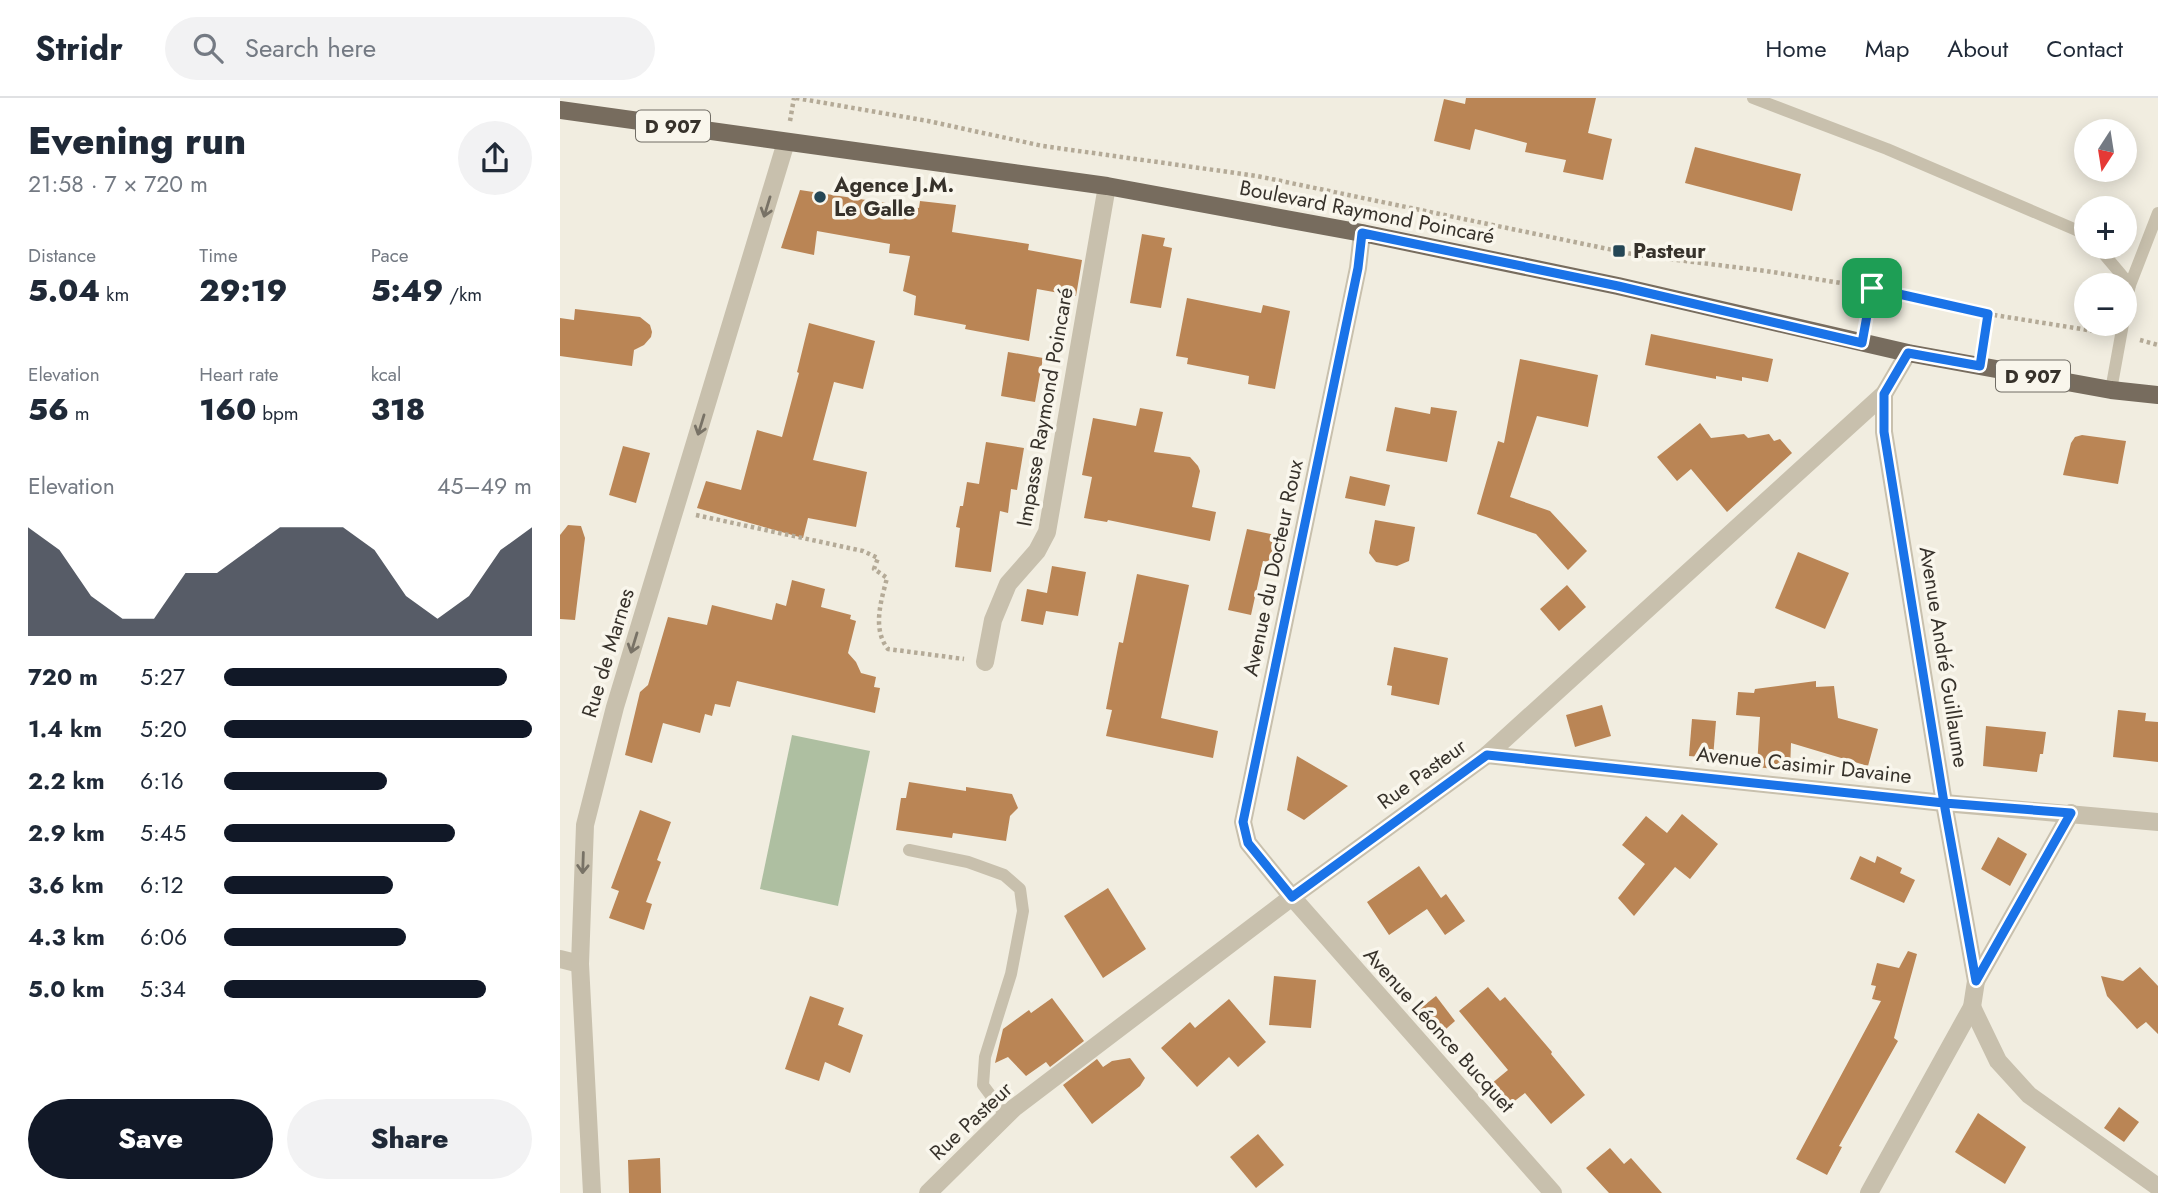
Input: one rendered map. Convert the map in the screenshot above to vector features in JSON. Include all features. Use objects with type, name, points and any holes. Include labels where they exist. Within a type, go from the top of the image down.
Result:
[{"type":"main road","name":"Boulevard Raymond Poincaré","points":[[560,110],[1107,186],[1362,233],[1618,286],[1908,353],[2111,390],[2158,395]]},
{"type":"street","name":"Rue de Marnes","points":[[592,1193],[580,964],[584,825],[615,707],[786,142]]},
{"type":"street","name":"Impasse Raymond Poincaré","points":[[985,662],[999,602],[1008,584],[1037,551],[1047,532],[1107,186]]},
{"type":"street","name":"Avenue du Docteur Roux","points":[[1292,897],[1248,843],[1243,822],[1358,268],[1362,233]]},
{"type":"street","name":"Rue Pasteur","points":[[928,1193],[1006,1116],[1292,897],[1487,755],[1884,394],[1908,353]]},
{"type":"street","name":"Avenue André Guillaume","points":[[1869,1193],[1972,1007],[1976,981],[1944,803],[1884,432],[1884,394]]},
{"type":"street","name":"Avenue Casimir Davaine","points":[[1487,755],[1944,803],[2158,822]]},
{"type":"street","points":[[1976,981],[2071,813]]},
{"type":"street","name":"Avenue Léonce Bucquet","points":[[1292,897],[1553,1193]]},
{"type":"street","points":[[560,959],[580,964]]},
{"type":"street","points":[[1972,1007],[1998,1061],[2029,1095],[2158,1187]]},
{"type":"lane","points":[[1753,98],[1887,149],[2074,229]]},
{"type":"lane","points":[[2135,273],[2158,213]]},
{"type":"lane","points":[[2108,259],[2120,273]]},
{"type":"lane","points":[[2111,390],[2121,336]]},
{"type":"lane","points":[[909,850],[968,862],[1004,875],[1020,890],[1023,911],[1011,974],[985,1058],[983,1085],[1006,1116]]},
{"type":"path","name":"Boulevard Raymond Poincaré","points":[[796,98],[928,121],[1043,146],[1257,176],[1637,255],[1766,271],[1872,288],[1988,314],[2074,324]]},
{"type":"path","points":[[1862,343],[1872,288]]},
{"type":"path","points":[[1980,366],[1988,314]]},
{"type":"path","name":"Boulevard Raymond Poincaré","points":[[2136,336],[2158,345]]},
{"type":"path","points":[[675,510],[863,551],[878,558],[874,569],[887,578],[879,607],[880,639],[888,649],[985,662]]},
{"type":"green space","points":[[792,735],[870,751],[838,906],[760,889]]},
{"type":"building","points":[[1466,98],[1596,98],[1588,133],[1612,139],[1603,180],[1563,172],[1566,160],[1525,152],[1527,143],[1475,129],[1470,150],[1434,141],[1444,99],[1465,104]]},
{"type":"building","points":[[1695,147],[1801,174],[1792,211],[1685,183]]},
{"type":"building","points":[[800,190],[919,208],[920,201],[956,205],[952,232],[1029,244],[1028,250],[1082,260],[1076,296],[1037,289],[1029,341],[965,329],[966,325],[914,315],[916,296],[903,291],[910,256],[889,253],[890,244],[817,231],[814,255],[781,248]]},
{"type":"building","points":[[1142,234],[1165,238],[1163,246],[1172,248],[1161,308],[1130,303]]},
{"type":"building","points":[[1187,298],[1261,313],[1263,305],[1290,311],[1275,389],[1248,384],[1249,376],[1187,364],[1188,358],[1176,356]]},
{"type":"building","points":[[575,309],[640,317],[650,325],[651,337],[644,345],[634,350],[632,366],[560,356],[560,318],[574,320]]},
{"type":"building","points":[[809,323],[875,341],[863,389],[834,382],[813,460],[867,472],[856,527],[808,518],[803,538],[697,508],[706,481],[741,490],[757,430],[782,437]]},
{"type":"building","points":[[1651,334],[1773,359],[1768,382],[1742,377],[1742,381],[1716,376],[1716,379],[1645,365]]},
{"type":"building","points":[[1008,352],[1043,358],[1035,402],[1001,396]]},
{"type":"building","points":[[1520,359],[1598,375],[1588,427],[1537,416],[1510,497],[1550,511],[1587,551],[1568,570],[1536,534],[1477,514],[1498,441],[1504,443]]},
{"type":"building","points":[[1395,407],[1430,414],[1431,407],[1457,411],[1447,462],[1386,451]]},
{"type":"building","points":[[1140,408],[1163,412],[1154,452],[1190,457],[1198,466],[1200,471],[1192,507],[1216,512],[1210,541],[1108,520],[1084,518],[1092,477],[1082,475],[1093,418],[1136,426]]},
{"type":"building","points":[[1700,423],[1711,438],[1744,434],[1748,438],[1769,434],[1774,441],[1780,439],[1792,453],[1727,512],[1691,469],[1677,481],[1657,457]]},
{"type":"building","points":[[2082,435],[2126,441],[2118,484],[2063,475],[2071,443],[2075,437]]},
{"type":"building","points":[[986,442],[1024,448],[1017,490],[1011,489],[1008,513],[1000,511],[991,572],[955,567],[960,528],[956,527],[960,506],[963,506],[967,482],[979,484]]},
{"type":"building","points":[[623,446],[650,453],[636,503],[609,495]]},
{"type":"building","points":[[1350,476],[1390,485],[1385,506],[1345,498]]},
{"type":"building","points":[[1375,520],[1415,527],[1409,561],[1397,566],[1376,562],[1369,553]]},
{"type":"building","points":[[568,525],[581,526],[585,538],[575,620],[560,619],[560,535]]},
{"type":"building","points":[[1247,529],[1275,535],[1270,562],[1263,561],[1251,615],[1228,610]]},
{"type":"building","points":[[1798,552],[1849,573],[1825,629],[1775,608]]},
{"type":"building","points":[[1052,566],[1086,572],[1078,616],[1046,611],[1043,625],[1021,621],[1027,589],[1047,593]]},
{"type":"building","points":[[1137,574],[1189,585],[1161,718],[1218,731],[1213,758],[1106,736],[1112,710],[1106,709],[1119,642],[1123,643]]},
{"type":"building","points":[[792,580],[825,589],[821,607],[851,615],[850,619],[856,621],[848,653],[861,673],[876,677],[874,687],[880,688],[875,713],[737,681],[730,707],[715,704],[712,716],[705,714],[700,733],[663,723],[652,763],[625,755],[640,692],[648,685],[668,617],[707,625],[712,605],[772,620],[776,603],[786,606]]},
{"type":"building","points":[[1567,585],[1586,607],[1559,631],[1540,609]]},
{"type":"building","points":[[1394,647],[1448,658],[1439,705],[1391,695],[1392,686],[1387,685]]},
{"type":"building","points":[[1816,681],[1816,687],[1834,686],[1838,718],[1878,729],[1868,766],[1791,743],[1790,771],[1757,767],[1760,717],[1736,715],[1738,692],[1754,693],[1755,689]]},
{"type":"building","points":[[1602,705],[1611,736],[1575,747],[1566,715]]},
{"type":"building","points":[[2118,710],[2146,713],[2145,721],[2158,722],[2158,762],[2113,757]]},
{"type":"building","points":[[1692,719],[1716,721],[1713,758],[1689,756]]},
{"type":"building","points":[[1986,726],[2046,732],[2037,772],[1983,766]]},
{"type":"building","points":[[1297,756],[1348,786],[1304,820],[1287,810]]},
{"type":"building","points":[[909,782],[966,791],[966,787],[1012,794],[1018,808],[1010,816],[1006,841],[953,833],[952,838],[896,830],[901,798],[906,798]]},
{"type":"building","points":[[640,810],[671,822],[657,860],[661,862],[646,902],[652,904],[644,930],[609,918],[619,891],[611,888]]},
{"type":"building","points":[[1682,814],[1718,844],[1690,879],[1675,867],[1634,916],[1618,898],[1645,864],[1622,845],[1646,816],[1667,833]]},
{"type":"building","points":[[1998,837],[2027,854],[2010,886],[1981,869]]},
{"type":"building","points":[[1860,856],[1875,863],[1877,856],[1902,868],[1900,873],[1915,880],[1904,903],[1850,879]]},
{"type":"building","points":[[1419,866],[1441,898],[1446,894],[1465,921],[1445,935],[1427,909],[1389,935],[1367,902]]},
{"type":"building","points":[[1108,888],[1146,949],[1103,978],[1064,916]]},
{"type":"building","points":[[1908,951],[1917,954],[1894,1038],[1898,1041],[1839,1146],[1842,1147],[1827,1175],[1796,1159],[1881,1001],[1872,999],[1876,986],[1871,985],[1877,963],[1899,968]]},
{"type":"building","points":[[2140,967],[2158,986],[2158,1034],[2146,1022],[2137,1029],[2107,996],[2101,976],[2123,981]]},
{"type":"building","points":[[1274,976],[1316,980],[1311,1028],[1269,1025]]},
{"type":"building","points":[[1488,987],[1500,1001],[1505,997],[1585,1095],[1551,1124],[1525,1093],[1503,1110],[1485,1089],[1508,1070],[1459,1011]]},
{"type":"building","points":[[810,996],[844,1008],[838,1025],[863,1035],[850,1073],[825,1062],[819,1081],[785,1069]]},
{"type":"building","points":[[1436,996],[1455,1021],[1438,1036],[1417,1011]]},
{"type":"building","points":[[1052,998],[1084,1041],[1050,1067],[1046,1062],[1026,1076],[1008,1057],[995,1063],[1003,1029],[1029,1010],[1031,1013]]},
{"type":"building","points":[[1229,999],[1266,1042],[1238,1067],[1229,1057],[1197,1087],[1161,1048],[1190,1022],[1195,1028]]},
{"type":"building","points":[[1130,1058],[1145,1078],[1140,1086],[1092,1124],[1063,1085],[1097,1059],[1103,1067],[1112,1061]]},
{"type":"building","points":[[2119,1107],[2139,1122],[2124,1142],[2104,1128]]},
{"type":"building","points":[[1978,1113],[2026,1147],[2005,1184],[1955,1152]]},
{"type":"building","points":[[1258,1134],[1284,1165],[1256,1188],[1230,1157]]},
{"type":"building","points":[[1610,1148],[1624,1164],[1631,1158],[1662,1193],[1609,1193],[1586,1168]]},
{"type":"building","points":[[660,1158],[661,1193],[629,1193],[628,1160]]},
{"type":"place","name":"Agence J.M. Le Galle","points":[[820,197]]},
{"type":"place","name":"Pasteur","points":[[1619,251]]},
{"type":"route","points":[[1872,288],[1862,343],[1618,286],[1362,233],[1358,268],[1243,822],[1248,843],[1292,897],[1487,755],[1944,803],[1976,981],[2071,813],[1944,803],[1884,432],[1884,394],[1908,353],[1980,366],[1988,314],[1872,288]]}]
